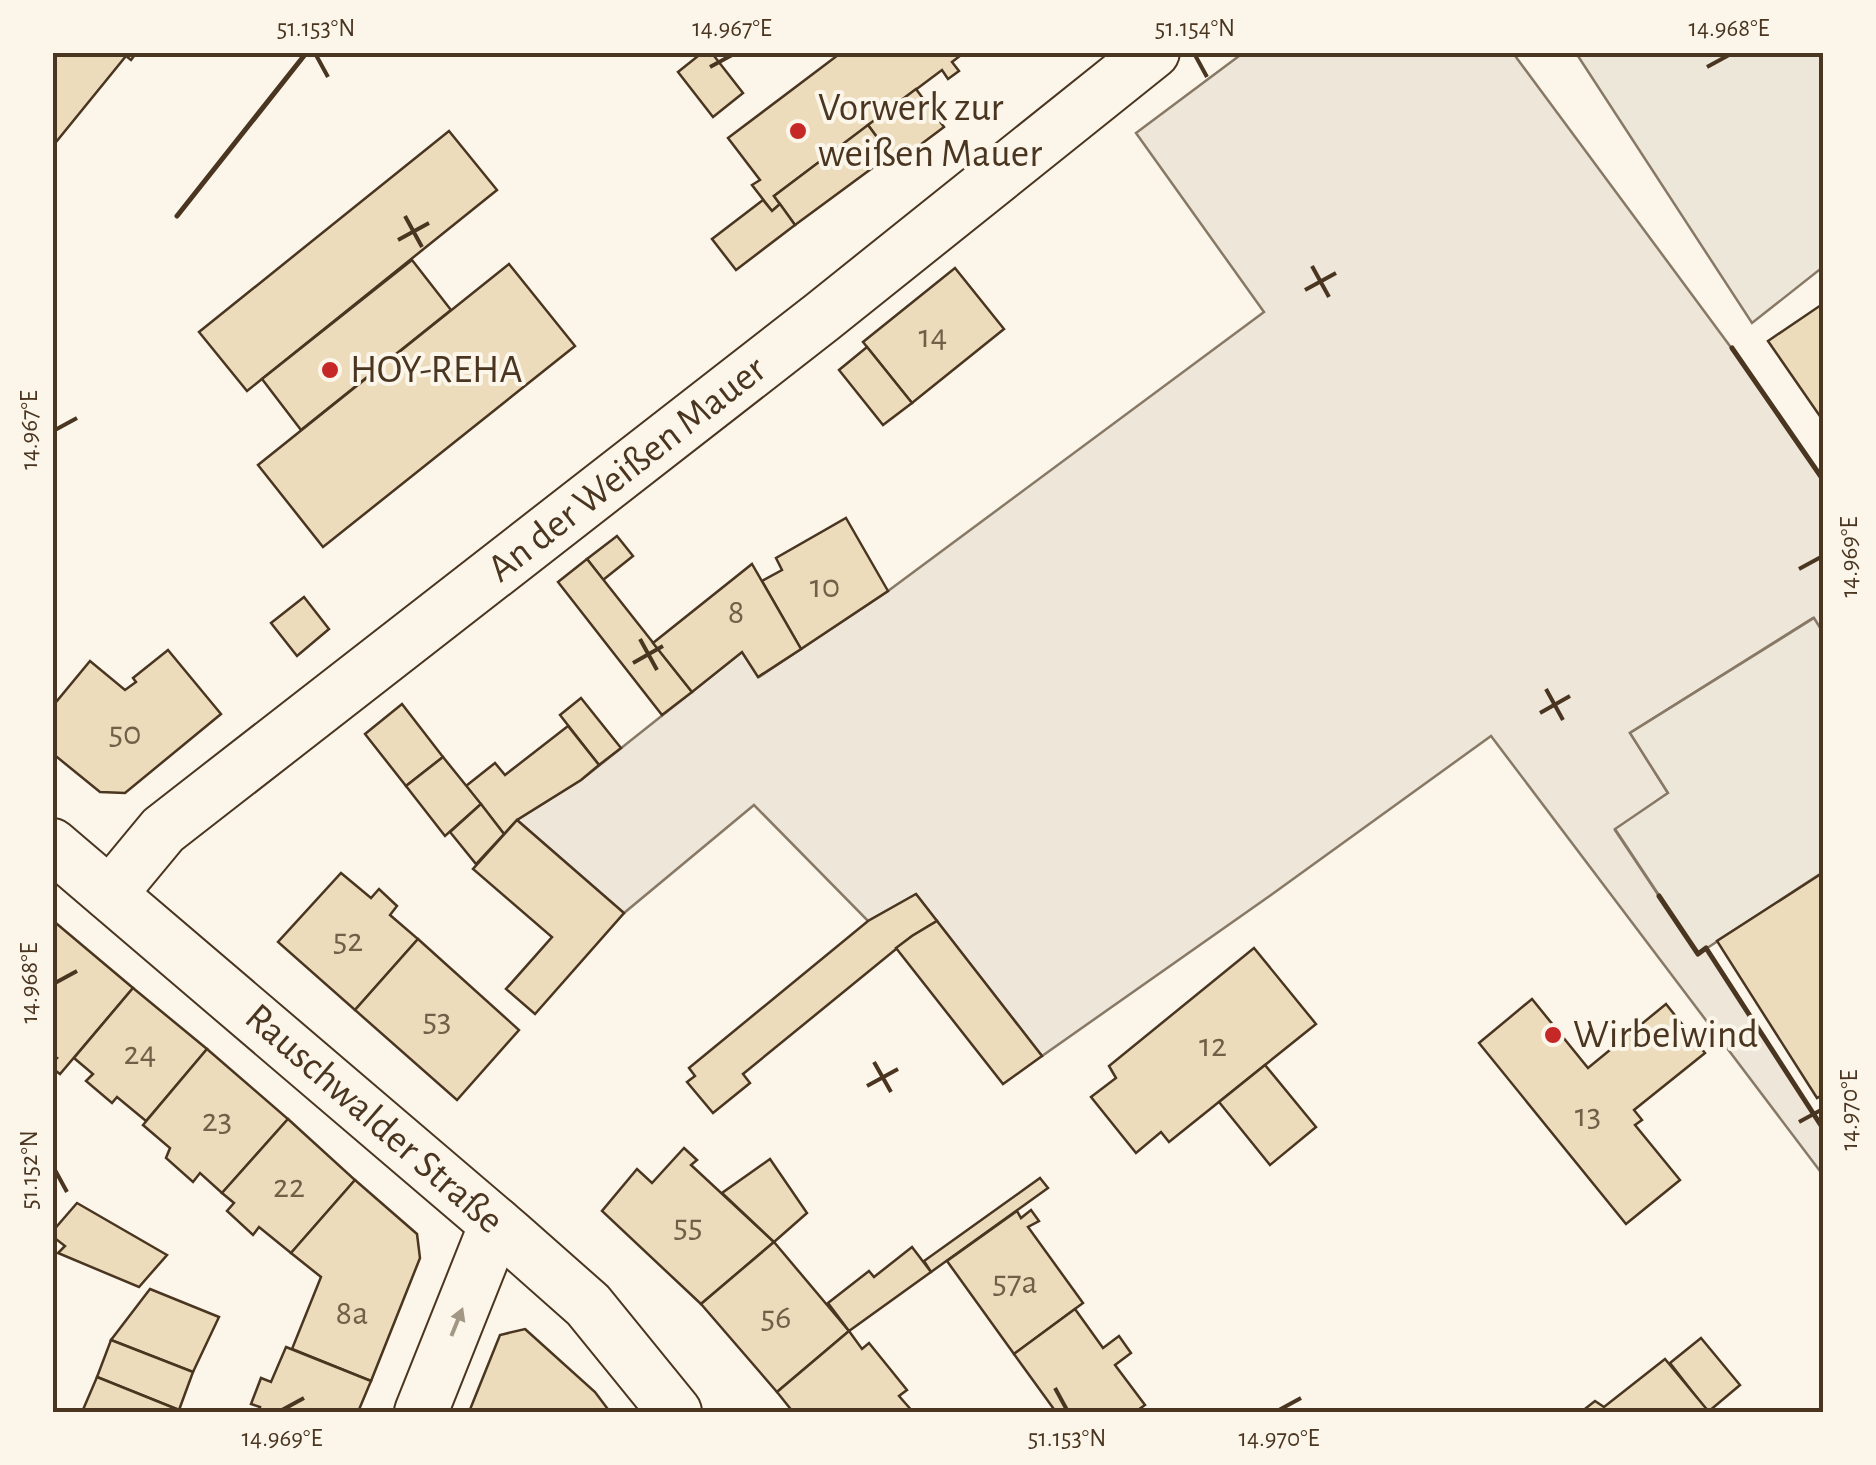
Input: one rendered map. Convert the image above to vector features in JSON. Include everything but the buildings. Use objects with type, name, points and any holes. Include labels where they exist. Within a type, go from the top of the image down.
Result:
[{"type":"street","name":"An der Weißen Mauer","points":[[110,894],[163,830],[806,329],[1153,52]]},
{"type":"street","name":"Rauschwalder Straße","points":[[52,845],[588,1306],[676,1412]]},
{"type":"street","points":[[420,1412],[496,1224]]},
{"type":"shaded area","points":[[1243,53],[1513,53],[1744,365],[1823,481],[1823,634],[1813,618],[1630,733],[1668,793],[1615,830],[1697,953],[1706,948],[1823,1130],[1823,1175],[1491,736],[1042,1056],[916,894],[868,921],[754,805],[624,913],[517,820],[581,780],[742,652],[759,677],[888,591],[1264,312],[1136,133]]},
{"type":"shaded area","points":[[1576,53],[1823,53],[1823,267],[1752,323]]},
{"type":"shaded area","points":[[1814,618],[1824,634],[1823,872],[1698,954],[1615,829],[1668,793],[1630,733]]},
{"type":"wall","points":[[177,216],[307,52]]},
{"type":"wall","points":[[1732,348],[1824,481]]},
{"type":"wall","points":[[1659,896],[1698,954],[1706,948],[1824,1130]]},
{"type":"place","name":"Vorwerk zur weißen Mauer","points":[[798,131]]},
{"type":"place","name":"HOY-REHA","points":[[330,370]]},
{"type":"place","name":"Wirbelwind","points":[[1553,1035]]}]
